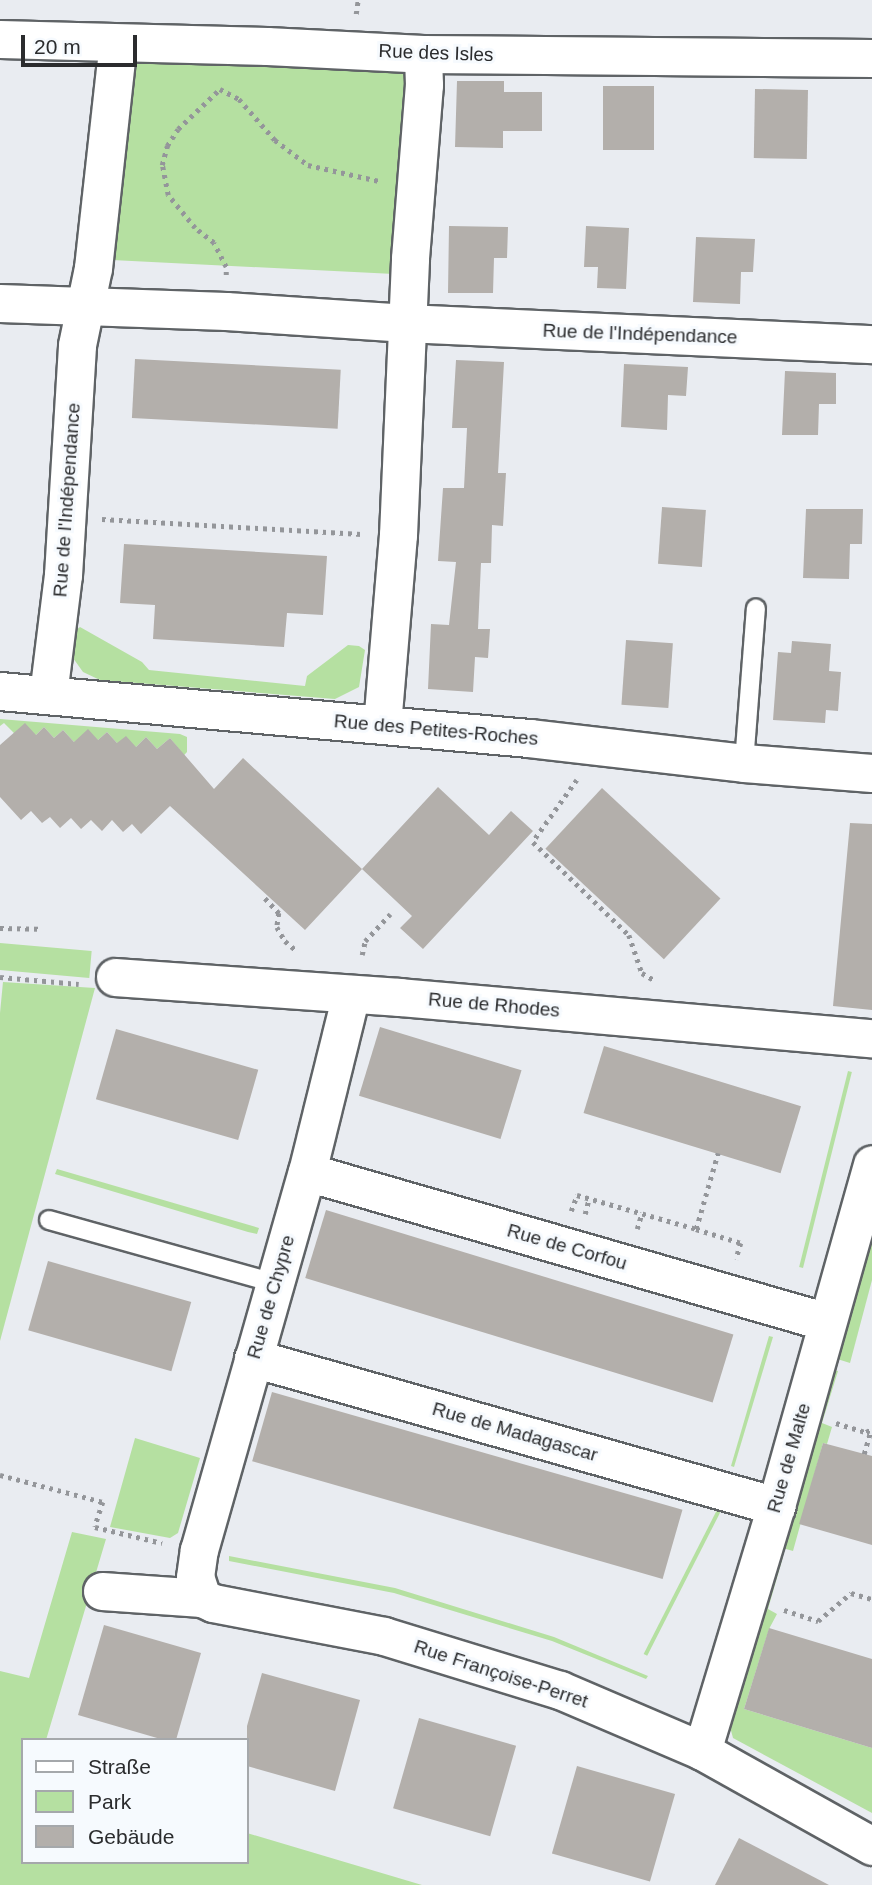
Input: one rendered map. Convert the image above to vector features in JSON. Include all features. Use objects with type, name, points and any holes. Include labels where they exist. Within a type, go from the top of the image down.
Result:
[{"type":"street","name":"Rue des Isles","points":[[0,39],[267,46],[423,54],[872,58]]},
{"type":"street","name":"Rue de l'Indépendance","points":[[48,695],[61,596],[77,345],[86,307],[118,43]]},
{"type":"street","points":[[382,725],[398,536],[407,323],[424,85],[423,54]]},
{"type":"street","name":"Rue de l'Indépendance","points":[[0,303],[226,311],[407,323],[872,344]]},
{"type":"street","name":"Rue des Petites-Roches","points":[[0,691],[872,773]]},
{"type":"street","name":"Rue de Rhodes","points":[[102,981],[351,995],[872,1038]]},
{"type":"street","name":"Rue de Chypre","points":[[202,1598],[195,1577],[199,1550],[307,1172],[351,995]]},
{"type":"street","name":"Rue de Malte","points":[[702,1751],[776,1506],[872,1164]]},
{"type":"street","name":"Rue de Corfou","points":[[307,1172],[827,1322]]},
{"type":"street","name":"Rue de Madagascar","points":[[254,1358],[776,1506]]},
{"type":"street","name":"Rue Françoise-Perret","points":[[102,1591],[202,1598],[213,1604],[384,1636],[560,1690],[702,1751],[872,1846]]},
{"type":"lane","points":[[744,763],[756,608]]},
{"type":"lane","points":[[49,1220],[274,1283]]},
{"type":"path","points":[[226,311],[226,267],[222,257],[214,243],[195,229],[168,195],[162,165],[167,146],[178,130],[220,89],[239,99],[275,141],[308,165],[416,188]]},
{"type":"path","points":[[66,517],[398,536]]},
{"type":"path","points":[[579,744],[577,782],[533,842],[629,935],[642,973],[663,985]]},
{"type":"path","points":[[265,898],[279,913],[277,927],[285,941],[300,953]]},
{"type":"path","points":[[361,957],[365,941],[390,914]]},
{"type":"path","points":[[0,928],[38,929]]},
{"type":"path","points":[[351,959],[375,958]]},
{"type":"path","points":[[0,977],[102,981]]},
{"type":"path","points":[[696,1228],[718,1153]]},
{"type":"path","points":[[568,1219],[577,1195],[741,1243],[734,1265]]},
{"type":"path","points":[[864,1454],[872,1429]]},
{"type":"path","points":[[0,1475],[103,1502],[95,1527],[173,1545]]},
{"type":"path","points":[[773,1606],[818,1621],[851,1593],[872,1599]]},
{"type":"green space","points":[[148,56],[396,67],[404,74],[409,87],[394,274],[112,260],[128,70]]},
{"type":"green space","points":[[80,627],[142,662],[149,670],[305,686],[307,676],[348,645],[359,646],[365,650],[359,687],[335,699],[100,680],[83,672],[73,658],[76,630]]},
{"type":"green space","points":[[0,719],[180,734],[187,737],[187,752],[171,769],[179,749],[170,738],[157,749],[146,737],[136,747],[117,743],[107,732],[98,740],[74,742],[63,730],[54,738],[44,727],[36,735],[14,733],[4,723],[0,726]]},
{"type":"green space","points":[[0,943],[92,951],[89,978],[0,970]]},
{"type":"green space","points":[[3,982],[95,988],[0,1341],[0,1013]]},
{"type":"green space","points":[[848,1071],[852,1072],[803,1268],[799,1267]]},
{"type":"green space","points":[[57,1169],[259,1228],[257,1234],[248,1232],[55,1174]]},
{"type":"green space","points":[[872,1230],[872,1280],[850,1363],[834,1358]]},
{"type":"green space","points":[[769,1336],[773,1337],[734,1467],[731,1466]]},
{"type":"green space","points":[[833,1370],[838,1371],[822,1423],[832,1427],[827,1444],[823,1443],[793,1551],[779,1547]]},
{"type":"green space","points":[[135,1438],[200,1458],[178,1533],[170,1538],[110,1527]]},
{"type":"green space","points":[[719,1506],[723,1508],[647,1656],[644,1654]]},
{"type":"green space","points":[[72,1532],[106,1539],[47,1738],[21,1738],[21,1864],[248,1864],[248,1833],[422,1885],[0,1885],[0,1671],[29,1678]]},
{"type":"green space","points":[[775,1555],[783,1557],[768,1609],[777,1614],[769,1629],[744,1709],[872,1748],[872,1813],[733,1738],[729,1723]]},
{"type":"green space","points":[[229,1556],[395,1588],[554,1637],[648,1676],[646,1679],[552,1641],[394,1593],[229,1561]]},
{"type":"building","points":[[457,81],[504,81],[504,92],[542,92],[542,131],[503,131],[503,148],[455,147]]},
{"type":"building","points":[[603,86],[654,86],[654,150],[603,150]]},
{"type":"building","points":[[755,89],[808,90],[807,159],[754,158]]},
{"type":"building","points":[[449,226],[508,227],[507,258],[494,258],[493,293],[448,293]]},
{"type":"building","points":[[586,226],[629,228],[626,289],[597,288],[598,267],[584,267]]},
{"type":"building","points":[[696,237],[755,239],[753,272],[741,272],[740,304],[693,302]]},
{"type":"building","points":[[135,359],[341,370],[338,429],[132,418]]},
{"type":"building","points":[[456,360],[504,362],[498,473],[506,473],[503,526],[492,525],[491,563],[481,563],[478,629],[490,629],[488,658],[475,657],[473,692],[428,689],[431,624],[449,625],[456,562],[438,561],[443,488],[464,488],[467,428],[452,428]]},
{"type":"building","points":[[624,364],[688,367],[686,396],[668,395],[667,430],[621,427]]},
{"type":"building","points":[[785,371],[836,373],[836,404],[819,404],[818,435],[782,435]]},
{"type":"building","points":[[662,507],[706,510],[702,567],[658,564]]},
{"type":"building","points":[[806,509],[863,509],[862,544],[850,544],[849,579],[803,578]]},
{"type":"building","points":[[124,544],[327,556],[323,615],[287,613],[284,647],[153,639],[155,605],[120,603]]},
{"type":"building","points":[[626,640],[673,643],[668,708],[621,705]]},
{"type":"building","points":[[792,641],[831,644],[829,671],[841,672],[838,711],[826,710],[825,723],[773,720],[778,652],[791,653]]},
{"type":"building","points":[[25,723],[36,735],[44,727],[54,738],[63,730],[74,742],[88,729],[98,740],[107,732],[117,743],[126,736],[136,747],[146,737],[157,749],[170,738],[214,789],[243,758],[362,869],[305,930],[170,806],[141,834],[132,824],[123,832],[112,820],[102,831],[91,820],[81,829],[71,818],[60,828],[50,817],[42,823],[31,811],[21,820],[0,797],[0,745]]},
{"type":"building","points":[[438,787],[489,835],[511,811],[533,831],[423,949],[400,928],[412,916],[362,869]]},
{"type":"building","points":[[602,788],[720,898],[664,959],[545,849]]},
{"type":"building","points":[[850,823],[872,824],[872,1010],[833,1006]]},
{"type":"building","points":[[380,1027],[522,1070],[500,1139],[359,1096]]},
{"type":"building","points":[[116,1029],[258,1070],[238,1140],[96,1099]]},
{"type":"building","points":[[604,1046],[801,1106],[781,1173],[584,1113]]},
{"type":"building","points":[[326,1210],[733,1335],[713,1402],[305,1278]]},
{"type":"building","points":[[48,1261],[191,1302],[171,1371],[28,1330]]},
{"type":"building","points":[[272,1392],[682,1510],[663,1579],[252,1461]]},
{"type":"building","points":[[823,1443],[872,1456],[872,1545],[799,1524]]},
{"type":"building","points":[[104,1625],[201,1653],[177,1738],[157,1738],[78,1715]]},
{"type":"building","points":[[769,1628],[872,1659],[872,1748],[744,1709]]},
{"type":"building","points":[[262,1673],[360,1700],[335,1791],[248,1766],[247,1726]]},
{"type":"building","points":[[419,1718],[516,1746],[490,1836],[393,1808]]},
{"type":"building","points":[[577,1766],[675,1794],[650,1882],[552,1853]]},
{"type":"building","points":[[739,1838],[829,1885],[715,1885]]}]
